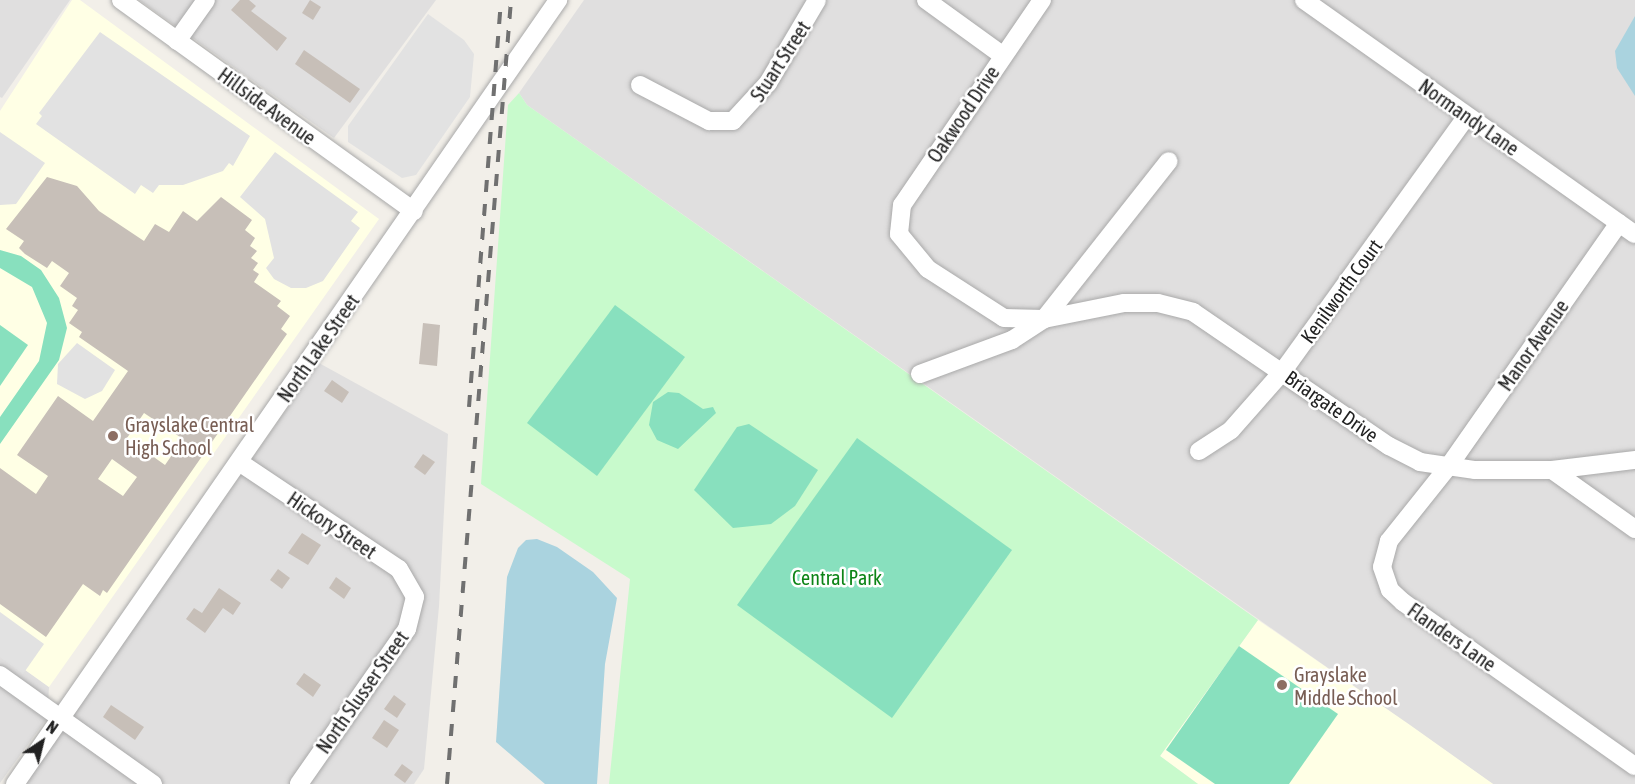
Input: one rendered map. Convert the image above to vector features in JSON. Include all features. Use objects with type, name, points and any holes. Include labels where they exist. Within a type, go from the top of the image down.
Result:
[{"type":"street","name":"Hillside Avenue","points":[[121,0],[414,211]]},
{"type":"street","points":[[177,41],[206,0]]},
{"type":"street","name":"North Lake Street","points":[[15,784],[558,0]]},
{"type":"street","name":"Stuart Street","points":[[639,85],[709,121],[733,121],[749,109],[768,83],[817,0]]},
{"type":"street","points":[[926,0],[1002,55]]},
{"type":"street","name":"Oakwood Drive","points":[[899,234],[902,205],[1002,55],[1042,0]]},
{"type":"street","name":"Normandy Lane","points":[[1304,0],[1635,234]]},
{"type":"street","name":"Kenilworth Court","points":[[1199,451],[1231,430],[1283,371],[1467,116]]},
{"type":"street","points":[[1044,319],[1169,161]]},
{"type":"street","name":"Manor Avenue","points":[[1448,467],[1618,223]]},
{"type":"street","name":"Briargate Drive","points":[[899,234],[928,269],[981,308],[1004,318],[1044,319],[1124,303],[1158,303],[1193,312],[1283,371],[1389,446],[1420,462],[1448,467],[1552,470],[1635,460]]},
{"type":"street","name":"Briargate Drive","points":[[920,374],[1012,340],[1044,319]]},
{"type":"street","name":"Hickory Street","points":[[238,462],[399,569],[416,597]]},
{"type":"street","name":"Flanders Lane","points":[[1448,467],[1389,542],[1382,567],[1390,590],[1635,766]]},
{"type":"street","points":[[1552,470],[1635,530]]},
{"type":"street","name":"North Slusser Street","points":[[299,784],[407,629],[416,597]]},
{"type":"street","points":[[0,675],[153,784]]},
{"type":"shaded area","points":[[0,0],[70,0],[2,98],[0,97]]},
{"type":"shaded area","name":"Grayslake Central High School","points":[[72,0],[80,0],[379,219],[49,687],[0,652],[0,111]]},
{"type":"shaded area","points":[[139,0],[436,0],[334,138]]},
{"type":"shaded area","points":[[584,0],[1635,0],[1635,784],[1493,784],[527,105],[519,93]]},
{"type":"shaded area","points":[[428,14],[464,40],[474,54],[470,97],[416,175],[402,178],[348,142],[348,126]]},
{"type":"shaded area","points":[[100,32],[250,136],[233,166],[229,163],[223,171],[183,185],[159,185],[153,193],[141,185],[135,194],[36,124],[42,116],[39,113]]},
{"type":"shaded area","points":[[0,132],[45,163],[16,204],[0,205]]},
{"type":"shaded area","points":[[275,152],[358,212],[351,221],[360,228],[323,281],[306,288],[291,288],[274,279],[266,268],[274,258],[265,219],[240,197]]},
{"type":"shaded area","points":[[77,343],[115,370],[102,391],[85,399],[57,384],[58,364]]},
{"type":"shaded area","points":[[319,363],[448,434],[439,606],[424,769],[414,784],[24,784]]},
{"type":"shaded area","points":[[0,612],[44,644],[23,674],[0,657]]},
{"type":"shaded area","name":"Grayslake Middle School","points":[[1258,620],[1493,784],[1198,784],[1160,756]]},
{"type":"shaded area","points":[[0,652],[49,687],[47,718],[0,783]]},
{"type":"green space","name":"Central Park","points":[[519,93],[527,105],[1258,620],[1160,756],[1198,784],[609,784],[630,579],[481,484],[508,105]]},
{"type":"green space","points":[[0,250],[21,256],[41,270],[59,298],[67,328],[59,360],[0,444],[0,417],[39,361],[47,323],[32,287],[0,268]]},
{"type":"green space","points":[[615,305],[685,357],[597,476],[527,423]]},
{"type":"green space","points":[[0,325],[28,345],[0,386]]},
{"type":"green space","points":[[668,392],[679,393],[703,409],[713,407],[716,413],[678,449],[657,440],[649,425],[653,402]]},
{"type":"green space","points":[[749,424],[818,470],[795,506],[771,524],[733,528],[694,490],[737,427]]},
{"type":"green space","points":[[857,438],[1012,550],[892,718],[737,605]]},
{"type":"green space","points":[[1239,646],[1338,714],[1289,784],[1215,784],[1166,750]]},
{"type":"water","points":[[1635,16],[1635,96],[1617,68],[1615,51]]},
{"type":"water","points":[[537,539],[557,547],[593,572],[617,598],[605,664],[597,784],[545,784],[496,742],[507,577],[518,548],[526,540]]},
{"type":"building","points":[[240,0],[249,0],[256,6],[251,11],[287,38],[277,51],[231,10]]},
{"type":"building","points":[[310,0],[321,7],[313,20],[302,13]]},
{"type":"building","points":[[304,50],[360,89],[350,103],[295,64]]},
{"type":"building","points":[[47,177],[77,186],[99,211],[144,241],[155,224],[169,232],[183,211],[197,221],[221,197],[252,220],[245,230],[255,238],[250,246],[257,251],[251,258],[258,263],[253,270],[259,274],[254,282],[281,301],[277,306],[290,316],[281,329],[287,334],[107,593],[103,590],[100,596],[83,584],[46,637],[0,604],[0,468],[36,494],[48,476],[17,455],[58,396],[93,421],[128,371],[79,337],[82,332],[69,323],[78,310],[72,306],[77,298],[60,286],[69,273],[52,261],[47,268],[25,254],[19,248],[24,241],[6,229]],"holes":[[[144,413],[183,439],[165,465],[127,438]],[[112,459],[137,477],[123,496],[98,479]]]},
{"type":"building","points":[[423,323],[440,325],[437,366],[419,364]]},
{"type":"building","points":[[332,380],[349,392],[342,403],[324,391]]},
{"type":"building","points":[[423,454],[435,462],[425,475],[414,467]]},
{"type":"building","points":[[302,533],[321,545],[308,565],[288,553]]},
{"type":"building","points":[[278,569],[290,578],[282,589],[270,580]]},
{"type":"building","points":[[336,577],[351,588],[344,599],[329,588]]},
{"type":"building","points":[[219,588],[241,603],[233,615],[223,608],[205,633],[186,619],[194,608],[202,613]]},
{"type":"building","points":[[304,673],[321,685],[313,697],[296,684]]},
{"type":"building","points":[[394,695],[406,704],[397,718],[384,709]]},
{"type":"building","points":[[111,705],[144,727],[135,740],[103,717]]},
{"type":"building","points":[[384,720],[399,730],[387,748],[372,738]]},
{"type":"building","points":[[402,764],[413,772],[405,783],[394,775]]},
{"type":"railway","points":[[469,407],[501,0]]},
{"type":"railway","points":[[447,784],[511,0]]},
{"type":"place","name":"Grayslake Central High School","points":[[113,436]]},
{"type":"place","name":"Grayslake Middle School","points":[[1282,685]]}]
